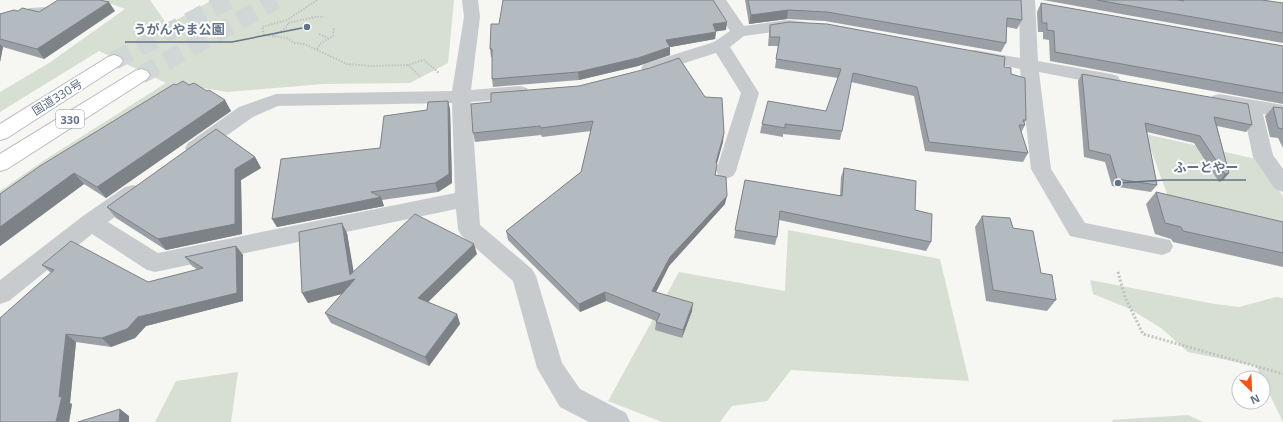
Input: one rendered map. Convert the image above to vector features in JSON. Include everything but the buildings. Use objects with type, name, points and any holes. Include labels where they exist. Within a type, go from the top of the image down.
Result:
[{"type":"highway","name":"国道330号","points":[[0,133],[114,61]]},
{"type":"highway","name":"国道330号","points":[[0,164],[141,75]]},
{"type":"street","points":[[470,0],[472,17],[461,97],[469,229],[524,276],[550,368],[570,398],[616,422]]},
{"type":"street","points":[[718,0],[739,32]]},
{"type":"street","points":[[1025,3],[1029,65],[1041,169],[1078,230],[1162,246]]},
{"type":"street","points":[[636,73],[720,46],[739,32],[787,25],[818,27]]},
{"type":"street","points":[[720,46],[750,93],[726,171]]},
{"type":"street","points":[[959,52],[1129,83]]},
{"type":"street","points":[[181,158],[246,112],[276,100],[461,97],[540,90]]},
{"type":"street","points":[[1206,97],[1283,111]]},
{"type":"street","points":[[1252,106],[1263,157],[1283,184]]},
{"type":"street","points":[[0,294],[91,222],[149,181]]},
{"type":"street","points":[[91,222],[155,263],[466,199]]},
{"type":"lane","points":[[0,21],[30,11],[47,10]]},
{"type":"path","points":[[317,0],[310,3],[287,19],[270,22],[262,27],[264,35],[287,38],[294,43],[304,44],[317,49],[347,64],[371,66],[408,65],[424,60],[439,73]]},
{"type":"path","points":[[288,23],[303,21],[318,16],[324,17]]},
{"type":"path","points":[[273,36],[276,33],[285,30],[288,26],[287,19]]},
{"type":"path","points":[[317,49],[322,42],[334,33],[334,28]]},
{"type":"path","points":[[319,34],[328,39]]},
{"type":"path","points":[[408,65],[424,80]]},
{"type":"path","points":[[1118,272],[1125,297],[1143,334],[1283,374]]},
{"type":"shaded area","points":[[101,0],[150,0],[166,23],[169,24],[212,0],[454,0],[448,63],[410,83],[323,84],[227,92],[185,85],[0,207],[0,191],[43,161],[166,83],[99,51],[0,112],[0,92],[49,63],[125,9]]},
{"type":"shaded area","points":[[1141,133],[1256,159],[1283,196],[1283,233],[1172,207],[1149,145],[1143,143]]},
{"type":"shaded area","points":[[788,230],[940,259],[969,381],[791,370],[767,401],[732,406],[720,422],[662,422],[608,401],[679,272],[785,291]]},
{"type":"shaded area","points":[[1090,280],[1215,304],[1239,307],[1276,297],[1283,298],[1283,422],[1271,397],[1271,370],[1258,370],[1256,366],[1188,352],[1161,328],[1130,309],[1093,294]]},
{"type":"shaded area","points":[[238,372],[231,422],[155,422],[176,381]]},
{"type":"shaded area","points":[[1188,415],[1203,422],[1113,422],[1112,420]]},
{"type":"tunnel","points":[[114,61],[229,0]]},
{"type":"tunnel","points":[[141,75],[276,0]]},
{"type":"place","name":"うがんやま公園","points":[[307,27]]},
{"type":"place","name":"ふーとやー","points":[[1118,183]]}]
